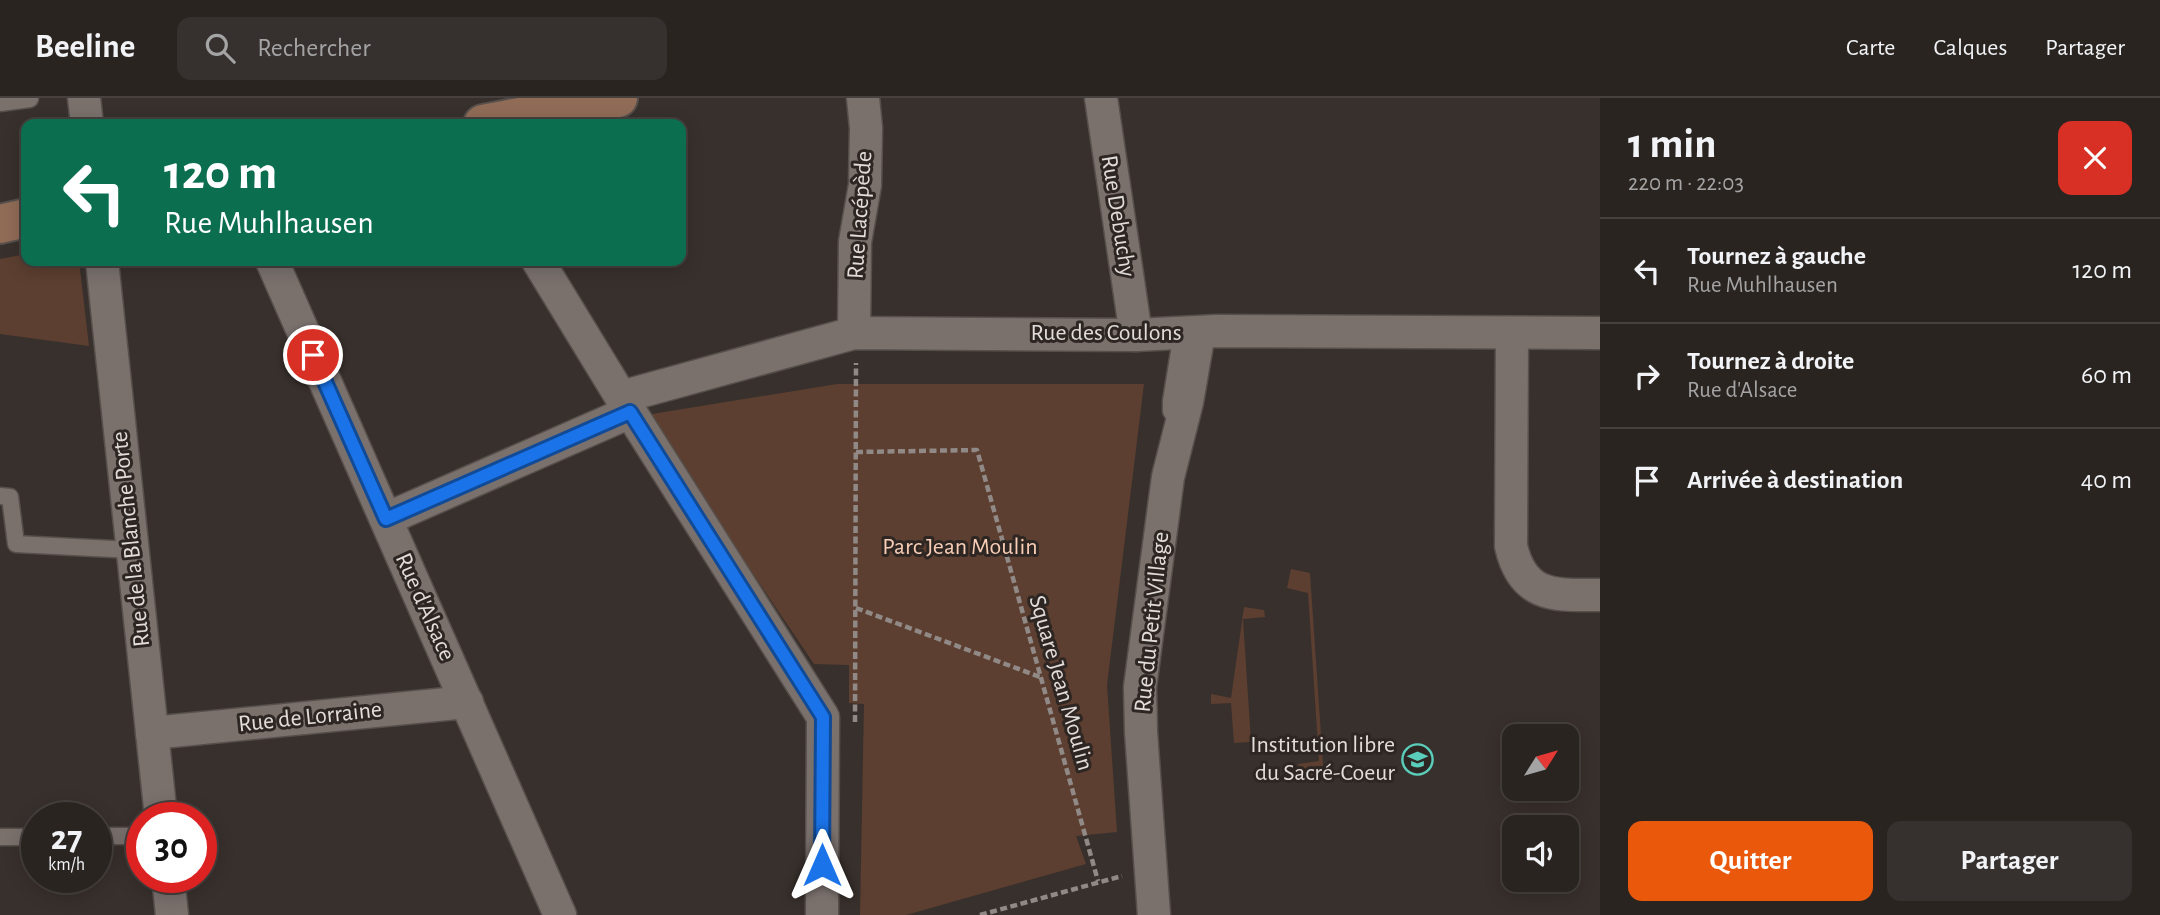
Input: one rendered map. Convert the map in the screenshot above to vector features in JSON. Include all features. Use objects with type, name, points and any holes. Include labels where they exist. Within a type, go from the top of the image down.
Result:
[{"type":"main road","points":[[515,119],[618,98]]},
{"type":"main road","points":[[0,224],[21,219]]},
{"type":"street","points":[[84,98],[86,119]]},
{"type":"street","name":"Rue Lacépède","points":[[854,333],[855,242],[865,185],[866,128],[863,98]]},
{"type":"street","name":"Rue Debuchy","points":[[1101,98],[1136,335]]},
{"type":"street","name":"Rue de la Blanche Porte","points":[[103,266],[160,802]]},
{"type":"street","name":"Rue d'Alsace","points":[[274,266],[560,915]]},
{"type":"street","points":[[541,266],[625,405],[823,717],[822,915]]},
{"type":"street","name":"Rue des Coulons","points":[[386,519],[625,405],[854,333],[1600,333]]},
{"type":"street","name":"Rue du Petit Village","points":[[1154,915],[1140,687],[1168,477],[1187,402],[1191,333]]},
{"type":"street","points":[[1512,333],[1511,546],[1514,559],[1520,571],[1539,590],[1550,594],[1600,594]]},
{"type":"street","name":"Rue de Lorraine","points":[[152,733],[467,702]]},
{"type":"street","points":[[170,893],[172,915]]},
{"type":"lane","points":[[0,103],[30,99]]},
{"type":"lane","points":[[0,496],[10,497],[16,544],[132,550]]},
{"type":"lane","points":[[0,837],[21,836]]},
{"type":"path","points":[[854,333],[857,385],[855,729]]},
{"type":"path","name":"Square Jean Moulin","points":[[856,452],[977,450],[1098,881],[980,915]]},
{"type":"path","points":[[856,608],[1040,677]]},
{"type":"green space","points":[[21,255],[21,266],[80,266],[89,346],[0,334],[0,259]]},
{"type":"green space","name":"Parc Jean Moulin","points":[[837,384],[1144,384],[1107,685],[1117,832],[1076,836],[1086,864],[906,915],[860,915],[864,704],[849,703],[849,665],[814,664],[646,415]]},
{"type":"green space","points":[[1291,569],[1310,573],[1324,779],[1299,781],[1298,764],[1319,761],[1308,593],[1287,588]]},
{"type":"green space","points":[[1244,607],[1264,610],[1265,617],[1243,619],[1251,742],[1234,743],[1231,703],[1211,704],[1211,694],[1231,698]]},
{"type":"place","name":"Institution libre du Sacré-Coeur","points":[[1418,759]]},
{"type":"route","points":[[313,355],[386,519],[630,412],[823,717],[822,865]]}]
